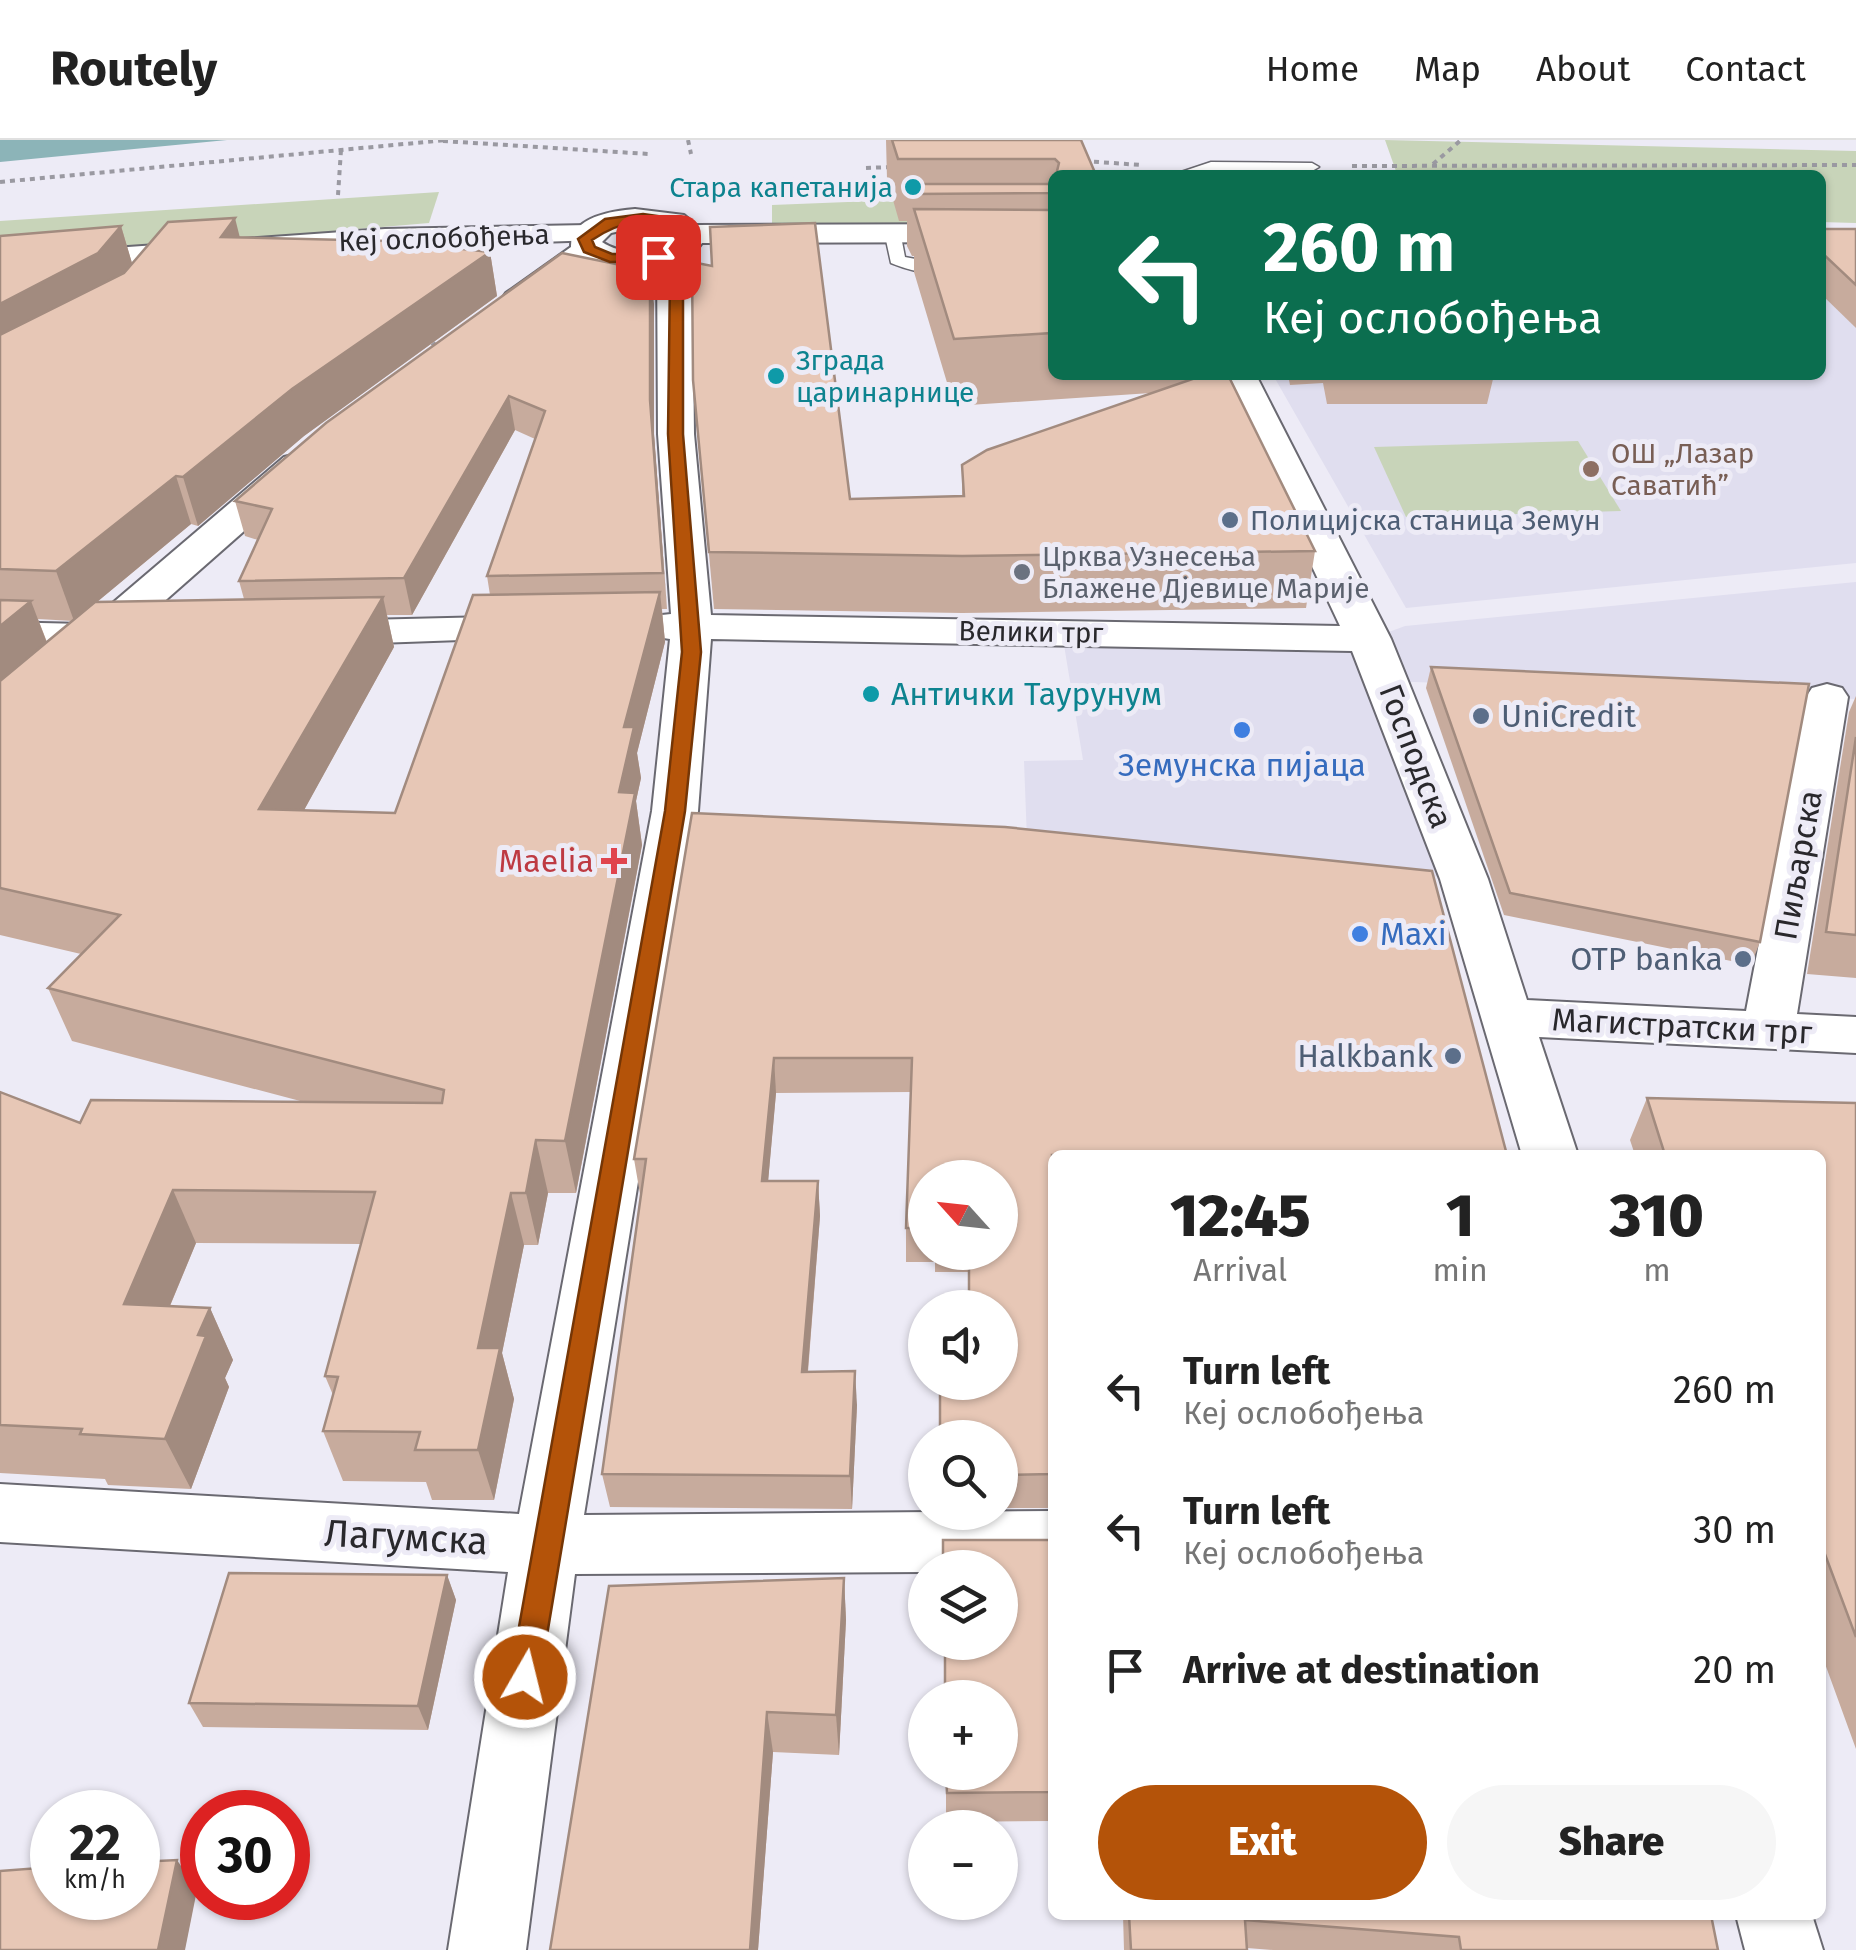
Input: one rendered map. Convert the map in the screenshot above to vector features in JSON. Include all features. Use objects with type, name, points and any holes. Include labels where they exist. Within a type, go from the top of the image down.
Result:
[{"type":"street","name":"Кеј ослобођења","points":[[0,265],[385,238],[579,239],[610,222],[643,218],[674,222],[680,244],[892,231],[1048,232]]},
{"type":"street","points":[[482,327],[579,239]]},
{"type":"street","points":[[488,1950],[546,1545],[695,813],[692,625],[676,434],[676,276],[680,244]]},
{"type":"street","points":[[140,293],[169,252]]},
{"type":"street","name":"Господска","points":[[1241,380],[1370,638],[1444,878],[1508,1017],[1548,1150]]},
{"type":"street","points":[[0,722],[94,637],[319,447]]},
{"type":"street","name":"Велики трг","points":[[289,633],[692,625],[1370,638]]},
{"type":"street","points":[[0,634],[172,636]]},
{"type":"street","name":"Пиљарска","points":[[1768,1032],[1827,698]]},
{"type":"street","name":"Магистратски трг","points":[[1508,1017],[1856,1036]]},
{"type":"street","name":"Лагумска","points":[[0,1513],[546,1545],[1048,1541]]},
{"type":"street","points":[[1775,1920],[1784,1950]]},
{"type":"lane","points":[[1197,170],[1211,166],[1312,166]]},
{"type":"lane","points":[[892,231],[896,260],[916,267],[964,266]]},
{"type":"path","points":[[0,182],[447,140]]},
{"type":"path","points":[[688,140],[691,154]]},
{"type":"path","points":[[1432,165],[1460,140]]},
{"type":"path","points":[[436,141],[649,154]]},
{"type":"path","points":[[1081,161],[1118,160]]},
{"type":"path","points":[[1312,166],[1856,165]]},
{"type":"path","points":[[866,168],[900,166]]},
{"type":"path","points":[[432,346],[438,341]]},
{"type":"shaded area","name":"ОШ „Лазар Саватић”","points":[[1826,299],[1856,327],[1856,563],[1406,608],[1276,380],[1826,380]]},
{"type":"shaded area","name":"Земунска пијаца","points":[[1856,582],[1856,699],[1388,681],[1464,879],[1027,840],[1024,761],[1083,760],[1062,633],[1370,639],[1405,626]]},
{"type":"green space","points":[[1385,140],[1856,151],[1856,223],[1826,222],[1826,170],[1396,170]]},
{"type":"green space","points":[[439,192],[429,223],[0,260],[0,221]]},
{"type":"green space","points":[[1048,194],[1048,224],[772,228],[772,205]]},
{"type":"green space","points":[[1578,441],[1621,511],[1406,517],[1374,447]]},
{"type":"water","points":[[0,140],[227,140],[0,162]]},
{"type":"building","points":[[892,140],[1081,140],[1094,170],[1057,170],[1059,163],[1055,159],[898,159]]},
{"type":"building","points":[[906,184],[1048,184],[1048,193],[912,194]]},
{"type":"building","points":[[914,209],[1048,210],[1048,333],[954,339]]},
{"type":"building","points":[[235,218],[221,237],[388,241],[490,252],[292,389],[183,477],[176,476],[56,571],[0,569],[0,335],[124,273],[168,222]]},
{"type":"building","points":[[815,223],[850,499],[964,496],[962,465],[987,450],[1190,380],[1230,380],[1315,551],[962,556],[709,552],[693,380],[692,262],[712,266],[710,227]]},
{"type":"building","points":[[121,226],[98,253],[0,304],[0,236]]},
{"type":"building","points":[[1826,229],[1856,229],[1856,285],[1826,257]]},
{"type":"building","points":[[562,253],[650,271],[650,400],[663,573],[487,576],[545,411],[509,396],[404,578],[239,581],[272,509],[235,501],[326,423]]},
{"type":"building","points":[[660,592],[624,727],[634,727],[619,792],[635,793],[565,1141],[536,1140],[526,1193],[511,1193],[478,1348],[500,1348],[478,1450],[415,1450],[420,1432],[323,1431],[338,1377],[325,1376],[375,1192],[173,1190],[124,1304],[210,1308],[198,1335],[206,1336],[165,1439],[0,1425],[0,1092],[80,1123],[91,1100],[442,1103],[444,1090],[48,988],[120,915],[0,888],[0,681],[95,602],[383,597],[259,809],[395,813],[473,595]]},
{"type":"building","points":[[0,600],[31,601],[0,626]]},
{"type":"building","points":[[1431,667],[1809,684],[1760,942],[1510,893]]},
{"type":"building","points":[[1856,737],[1856,935],[1826,932]]},
{"type":"building","points":[[692,813],[1005,827],[1432,871],[1506,1150],[1048,1150],[1048,1474],[1018,1475],[1018,1420],[940,1420],[940,1400],[1018,1400],[1018,1290],[969,1290],[969,1270],[1018,1270],[1018,1160],[908,1160],[912,1058],[774,1058],[762,1181],[818,1181],[802,1372],[855,1371],[850,1476],[602,1474],[646,1159],[634,1159]]},
{"type":"building","points":[[1647,1098],[1856,1103],[1856,1637],[1826,1557],[1826,1150],[1663,1150]]},
{"type":"building","points":[[943,1540],[1048,1540],[1048,1792],[947,1793],[947,1790],[1018,1790],[1018,1680],[945,1680],[945,1660],[1018,1660],[1018,1550],[943,1550]]},
{"type":"building","points":[[229,1573],[447,1575],[418,1706],[189,1703]]},
{"type":"building","points":[[844,1578],[836,1715],[767,1712],[750,1950],[550,1950],[609,1586]]},
{"type":"building","points":[[177,1860],[158,1950],[0,1950],[0,1871],[30,1869],[30,1920],[160,1920],[160,1861]]},
{"type":"building","points":[[1129,1920],[1245,1920],[1247,1950],[1131,1950]]},
{"type":"building","points":[[1245,1920],[1712,1920],[1718,1950],[1461,1950],[1459,1937]]},
{"type":"place","name":"Стара капетанија","points":[[913,187]]},
{"type":"place","name":"Зграда царинарнице","points":[[776,376]]},
{"type":"place","name":"ОШ „Лазар Саватић”","points":[[1591,469]]},
{"type":"place","name":"Полицијска станица Земун","points":[[1230,520]]},
{"type":"place","name":"Црква Узнесења Блажене Дјевице Марије","points":[[1022,572]]},
{"type":"place","name":"Антички Таурунум","points":[[871,694]]},
{"type":"place","name":"UniCredit","points":[[1481,716]]},
{"type":"place","name":"Земунска пијаца","points":[[1242,730]]},
{"type":"place","name":"Maelia","points":[[614,861]]},
{"type":"place","name":"Maxi","points":[[1360,934]]},
{"type":"place","name":"OTP banka","points":[[1743,959]]},
{"type":"place","name":"Halkbank","points":[[1453,1056]]},
{"type":"route","points":[[525,1677],[675,811],[692,652],[676,434],[676,276],[672,253],[686,244],[689,234],[674,222],[643,218],[610,222],[597,227],[585,239],[589,250],[610,258],[658,257]]}]
